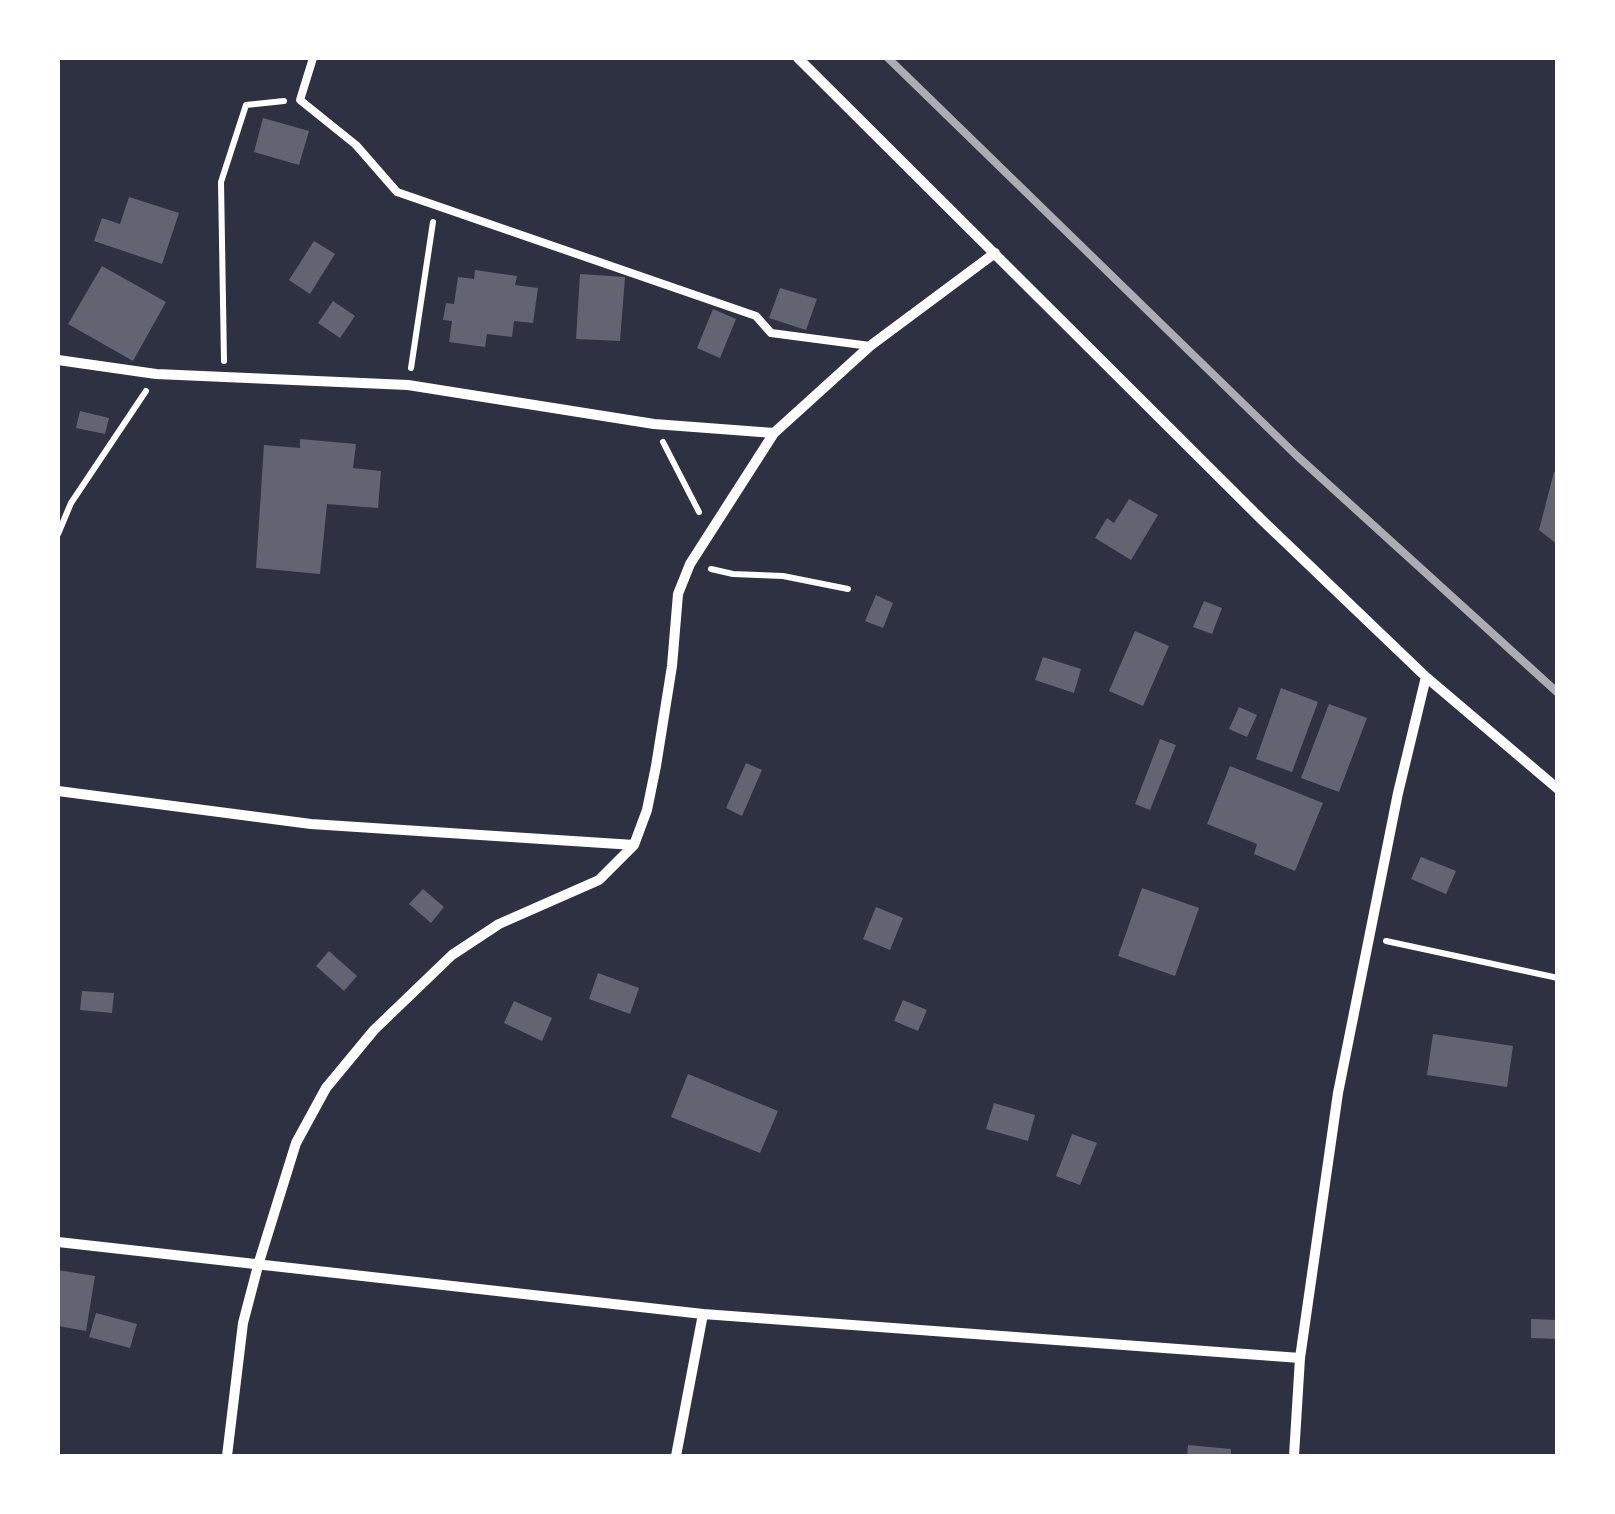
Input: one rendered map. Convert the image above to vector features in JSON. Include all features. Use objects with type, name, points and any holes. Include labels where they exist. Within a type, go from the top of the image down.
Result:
[{"type":"street","points":[[798,58],[1248,506],[1426,677],[1558,789]]},
{"type":"street","points":[[227,1456],[243,1323],[259,1262],[296,1143],[326,1088],[374,1030],[452,956],[499,924],[599,880],[634,845],[647,810],[656,766],[672,666],[678,594],[690,564],[774,433],[870,346],[995,252]]},
{"type":"street","points":[[58,360],[156,374],[408,385],[654,424],[774,433]]},
{"type":"street","points":[[1294,1456],[1300,1358],[1338,1093],[1426,677]]},
{"type":"street","points":[[58,791],[311,824],[634,845]]},
{"type":"street","points":[[58,1242],[702,1314],[1300,1358]]},
{"type":"street","points":[[676,1456],[702,1314]]},
{"type":"lane","points":[[313,58],[300,100],[356,146],[396,192],[756,316],[771,333],[870,346]]},
{"type":"path","points":[[224,376],[221,182],[246,105],[300,100]]},
{"type":"path","points":[[408,385],[436,206]]},
{"type":"path","points":[[58,534],[71,504],[156,374]]},
{"type":"path","points":[[654,424],[710,535]]},
{"type":"path","points":[[690,564],[733,574],[782,576],[848,589]]},
{"type":"path","points":[[1370,938],[1558,978]]},
{"type":"building","points":[[263,118],[309,131],[299,165],[254,152]]},
{"type":"building","points":[[129,197],[179,213],[162,264],[94,241],[102,218],[120,224]]},
{"type":"building","points":[[314,241],[335,254],[310,294],[289,280]]},
{"type":"building","points":[[102,266],[166,302],[133,361],[68,324]]},
{"type":"building","points":[[475,270],[517,276],[515,285],[538,288],[533,323],[514,321],[512,337],[487,334],[485,347],[449,342],[452,321],[443,320],[446,303],[454,304],[458,277],[474,279]]},
{"type":"building","points":[[580,274],[625,277],[620,341],[576,339]]},
{"type":"building","points":[[780,288],[817,299],[806,330],[769,318]]},
{"type":"building","points":[[333,301],[355,316],[340,338],[318,323]]},
{"type":"building","points":[[713,309],[736,319],[720,358],[697,348]]},
{"type":"building","points":[[80,411],[109,418],[105,434],[76,428]]},
{"type":"building","points":[[300,439],[356,444],[353,468],[381,471],[378,508],[327,504],[320,574],[256,568],[264,445],[300,448]]},
{"type":"building","points":[[1554,472],[1558,475],[1558,545],[1539,530]]},
{"type":"building","points":[[1129,499],[1158,515],[1131,560],[1095,538],[1107,518],[1114,523]]},
{"type":"building","points":[[876,595],[893,603],[883,628],[865,621]]},
{"type":"building","points":[[1204,601],[1222,608],[1212,634],[1193,627]]},
{"type":"building","points":[[1135,631],[1169,646],[1143,706],[1109,691]]},
{"type":"building","points":[[1043,657],[1081,669],[1074,693],[1035,680]]},
{"type":"building","points":[[1281,688],[1318,702],[1292,772],[1256,759]]},
{"type":"building","points":[[1329,704],[1367,718],[1339,792],[1301,778]]},
{"type":"building","points":[[1239,707],[1257,715],[1247,737],[1229,729]]},
{"type":"building","points":[[1160,739],[1176,745],[1150,810],[1135,804]]},
{"type":"building","points":[[746,763],[762,770],[742,816],[726,808]]},
{"type":"building","points":[[1230,766],[1323,803],[1295,871],[1254,854],[1257,844],[1207,824]]},
{"type":"building","points":[[1421,857],[1456,871],[1446,894],[1411,879]]},
{"type":"building","points":[[1142,888],[1199,908],[1175,976],[1118,956]]},
{"type":"building","points":[[423,889],[444,907],[431,923],[409,904]]},
{"type":"building","points":[[876,907],[903,918],[890,950],[863,939]]},
{"type":"building","points":[[329,951],[357,976],[344,991],[316,966]]},
{"type":"building","points":[[598,973],[639,988],[630,1014],[589,999]]},
{"type":"building","points":[[82,991],[114,993],[112,1013],[80,1010]]},
{"type":"building","points":[[903,1000],[927,1010],[918,1031],[894,1021]]},
{"type":"building","points":[[514,1001],[552,1018],[542,1041],[504,1023]]},
{"type":"building","points":[[1433,1034],[1513,1046],[1507,1087],[1427,1075]]},
{"type":"building","points":[[688,1074],[778,1111],[760,1153],[671,1117]]},
{"type":"building","points":[[994,1103],[1035,1115],[1028,1141],[986,1129]]},
{"type":"building","points":[[1072,1134],[1097,1143],[1080,1185],[1056,1176]]},
{"type":"building","points":[[58,1270],[95,1276],[86,1331],[58,1326]]},
{"type":"building","points":[[96,1313],[137,1324],[130,1348],[89,1337]]},
{"type":"building","points":[[1531,1319],[1558,1320],[1558,1339],[1531,1338]]},
{"type":"building","points":[[1188,1445],[1231,1449],[1231,1456],[1187,1456]]},
{"type":"railway","points":[[888,58],[1296,455],[1558,693]]}]
